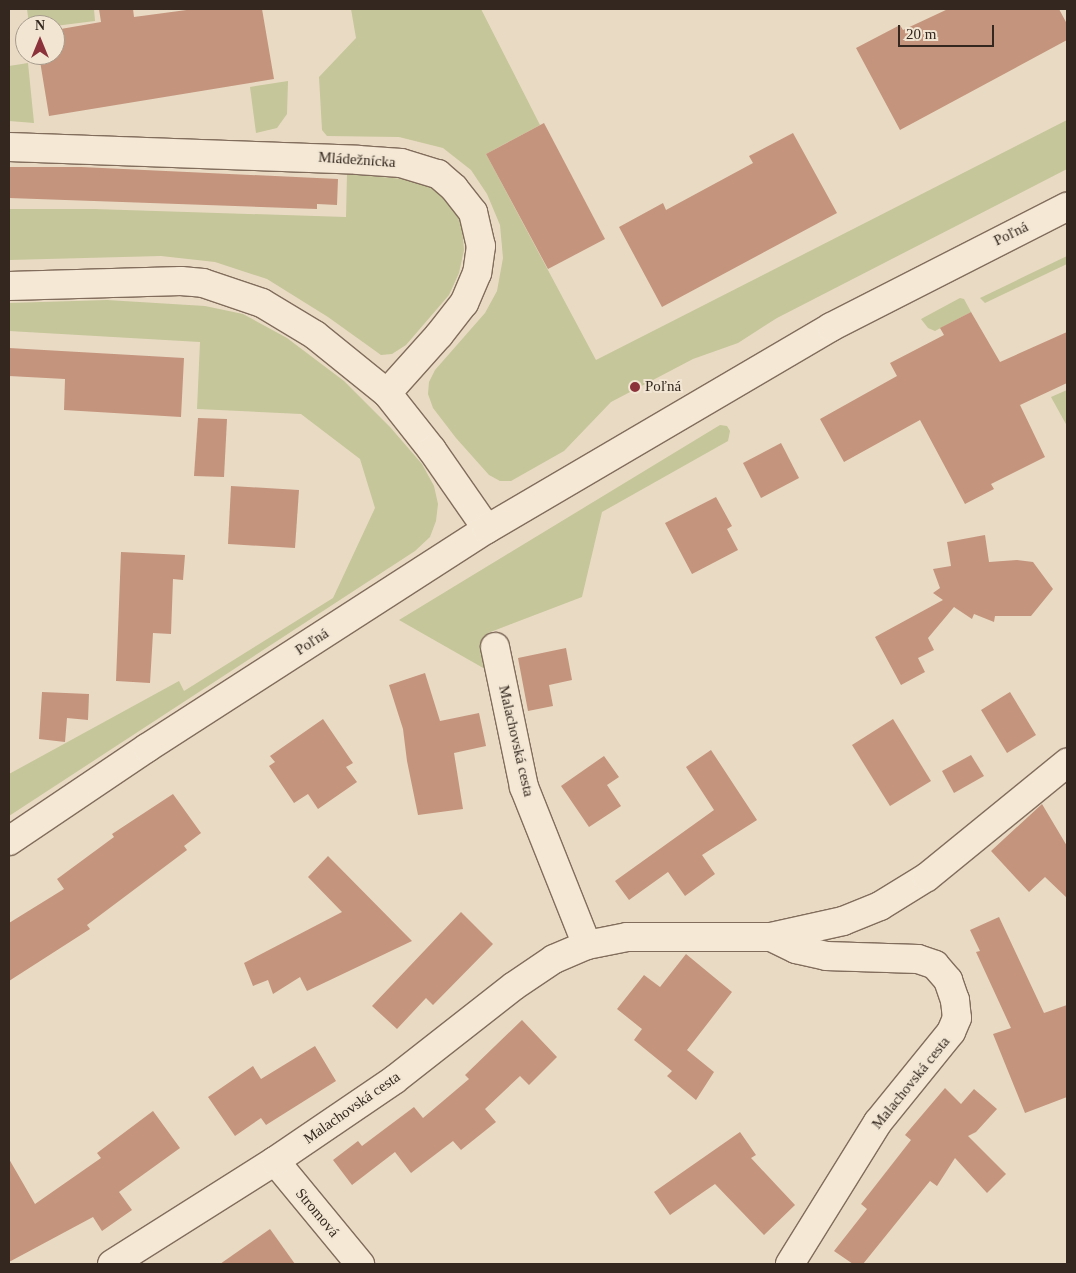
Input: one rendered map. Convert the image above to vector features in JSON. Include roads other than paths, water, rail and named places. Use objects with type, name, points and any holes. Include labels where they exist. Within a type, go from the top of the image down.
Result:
[{"type":"street","name":"Mládežnícka","points":[[9,147],[358,160],[401,163],[438,174],[454,188],[473,212],[481,246],[477,273],[464,303],[387,393]]},
{"type":"street","name":"Poľná","points":[[9,841],[147,748],[487,529],[831,327],[1067,207]]},
{"type":"street","points":[[9,286],[141,280],[203,282],[262,303],[315,335],[387,393],[432,450],[487,529]]},
{"type":"street","name":"Malachovská cesta","points":[[495,647],[524,787],[587,945]]},
{"type":"street","name":"Malachovská cesta","points":[[112,1264],[275,1161],[394,1080],[554,958],[587,945],[627,937],[771,937],[843,921],[880,906],[927,877],[1067,763]]},
{"type":"street","name":"Malachovská cesta","points":[[771,937],[796,949],[826,956],[918,958],[935,966],[948,980],[955,1000],[957,1018],[951,1032],[878,1122],[790,1264]]},
{"type":"street","name":"Stromová","points":[[275,1161],[360,1264]]},
{"type":"place","name":"Poľná","points":[[635,387]]}]
